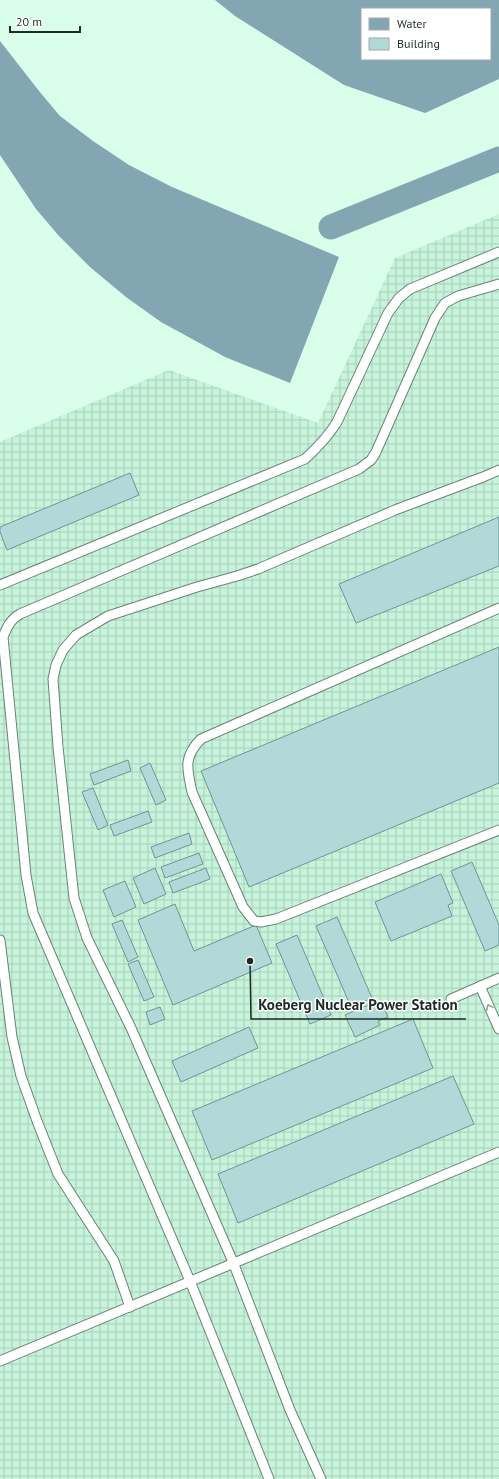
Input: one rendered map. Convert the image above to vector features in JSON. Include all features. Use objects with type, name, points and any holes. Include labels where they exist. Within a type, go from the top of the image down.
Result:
[{"type":"lane","points":[[0,585],[305,459],[325,440],[337,422],[388,313],[399,298],[410,289],[499,252]]},
{"type":"lane","points":[[270,1479],[190,1281],[33,914],[26,875],[3,637],[9,623],[20,614],[359,469],[371,460],[376,452],[435,318],[445,303],[458,296],[499,284]]},
{"type":"lane","points":[[321,1479],[290,1410],[233,1262],[131,1028],[87,938],[74,898],[58,746],[53,679],[56,665],[63,650],[76,636],[88,627],[108,616],[258,569],[395,510],[499,470]]},
{"type":"lane","points":[[499,608],[201,739],[192,748],[188,759],[187,772],[192,792],[243,907],[254,921],[261,922],[276,919],[499,830]]},
{"type":"lane","points":[[0,940],[12,1037],[22,1076],[37,1121],[58,1174],[114,1261],[130,1307]]},
{"type":"lane","points":[[451,999],[499,978]]},
{"type":"lane","points":[[480,986],[499,1028]]},
{"type":"lane","points":[[0,1361],[233,1262],[499,1152]]},
{"type":"shaded area","points":[[499,214],[499,1479],[0,1479],[0,442],[169,370],[318,423],[395,258]]},
{"type":"water","points":[[215,0],[499,0],[499,79],[425,113],[344,85],[235,16]]},
{"type":"water","points":[[0,41],[60,116],[93,141],[129,165],[172,187],[339,257],[290,383],[225,357],[161,322],[126,297],[90,267],[59,236],[36,209],[0,155]]},
{"type":"building","points":[[130,473],[139,495],[7,550],[0,532],[0,527]]},
{"type":"building","points":[[499,517],[499,566],[356,623],[339,584]]},
{"type":"building","points":[[499,647],[499,783],[249,887],[201,771]]},
{"type":"building","points":[[128,760],[131,771],[94,785],[90,774]]},
{"type":"building","points":[[150,763],[166,800],[156,805],[140,768]]},
{"type":"building","points":[[93,788],[108,825],[98,830],[82,792]]},
{"type":"building","points":[[148,811],[152,822],[114,836],[110,825]]},
{"type":"building","points":[[189,833],[192,844],[155,858],[151,847]]},
{"type":"building","points":[[199,853],[203,864],[165,878],[161,867]]},
{"type":"building","points":[[472,862],[499,925],[499,945],[485,951],[451,871]]},
{"type":"building","points":[[155,868],[166,894],[144,904],[133,878]]},
{"type":"building","points":[[206,868],[210,879],[173,893],[169,882]]},
{"type":"building","points":[[441,874],[453,903],[448,905],[452,916],[391,941],[375,902]]},
{"type":"building","points":[[125,881],[136,907],[114,917],[103,890]]},
{"type":"building","points":[[175,904],[194,951],[256,925],[272,963],[173,1005],[138,920]]},
{"type":"building","points":[[337,917],[372,998],[351,1007],[316,926]]},
{"type":"building","points":[[122,920],[138,957],[128,962],[112,924]]},
{"type":"building","points":[[297,935],[331,1015],[310,1024],[276,944]]},
{"type":"building","points":[[138,960],[154,997],[144,1001],[128,964]]},
{"type":"building","points":[[373,1003],[374,1007],[382,1003],[388,1017],[378,1021],[380,1025],[355,1037],[345,1015]]},
{"type":"building","points":[[160,1007],[165,1019],[150,1025],[146,1012]]},
{"type":"building","points":[[413,1019],[433,1068],[212,1160],[192,1111]]},
{"type":"building","points":[[249,1027],[258,1048],[181,1082],[172,1061]]},
{"type":"building","points":[[453,1076],[474,1124],[238,1223],[218,1174]]},
{"type":"waterway","points":[[331,227],[499,159]]},
{"type":"place","name":"Koeberg Nuclear Power Station","points":[[250,961]]}]
